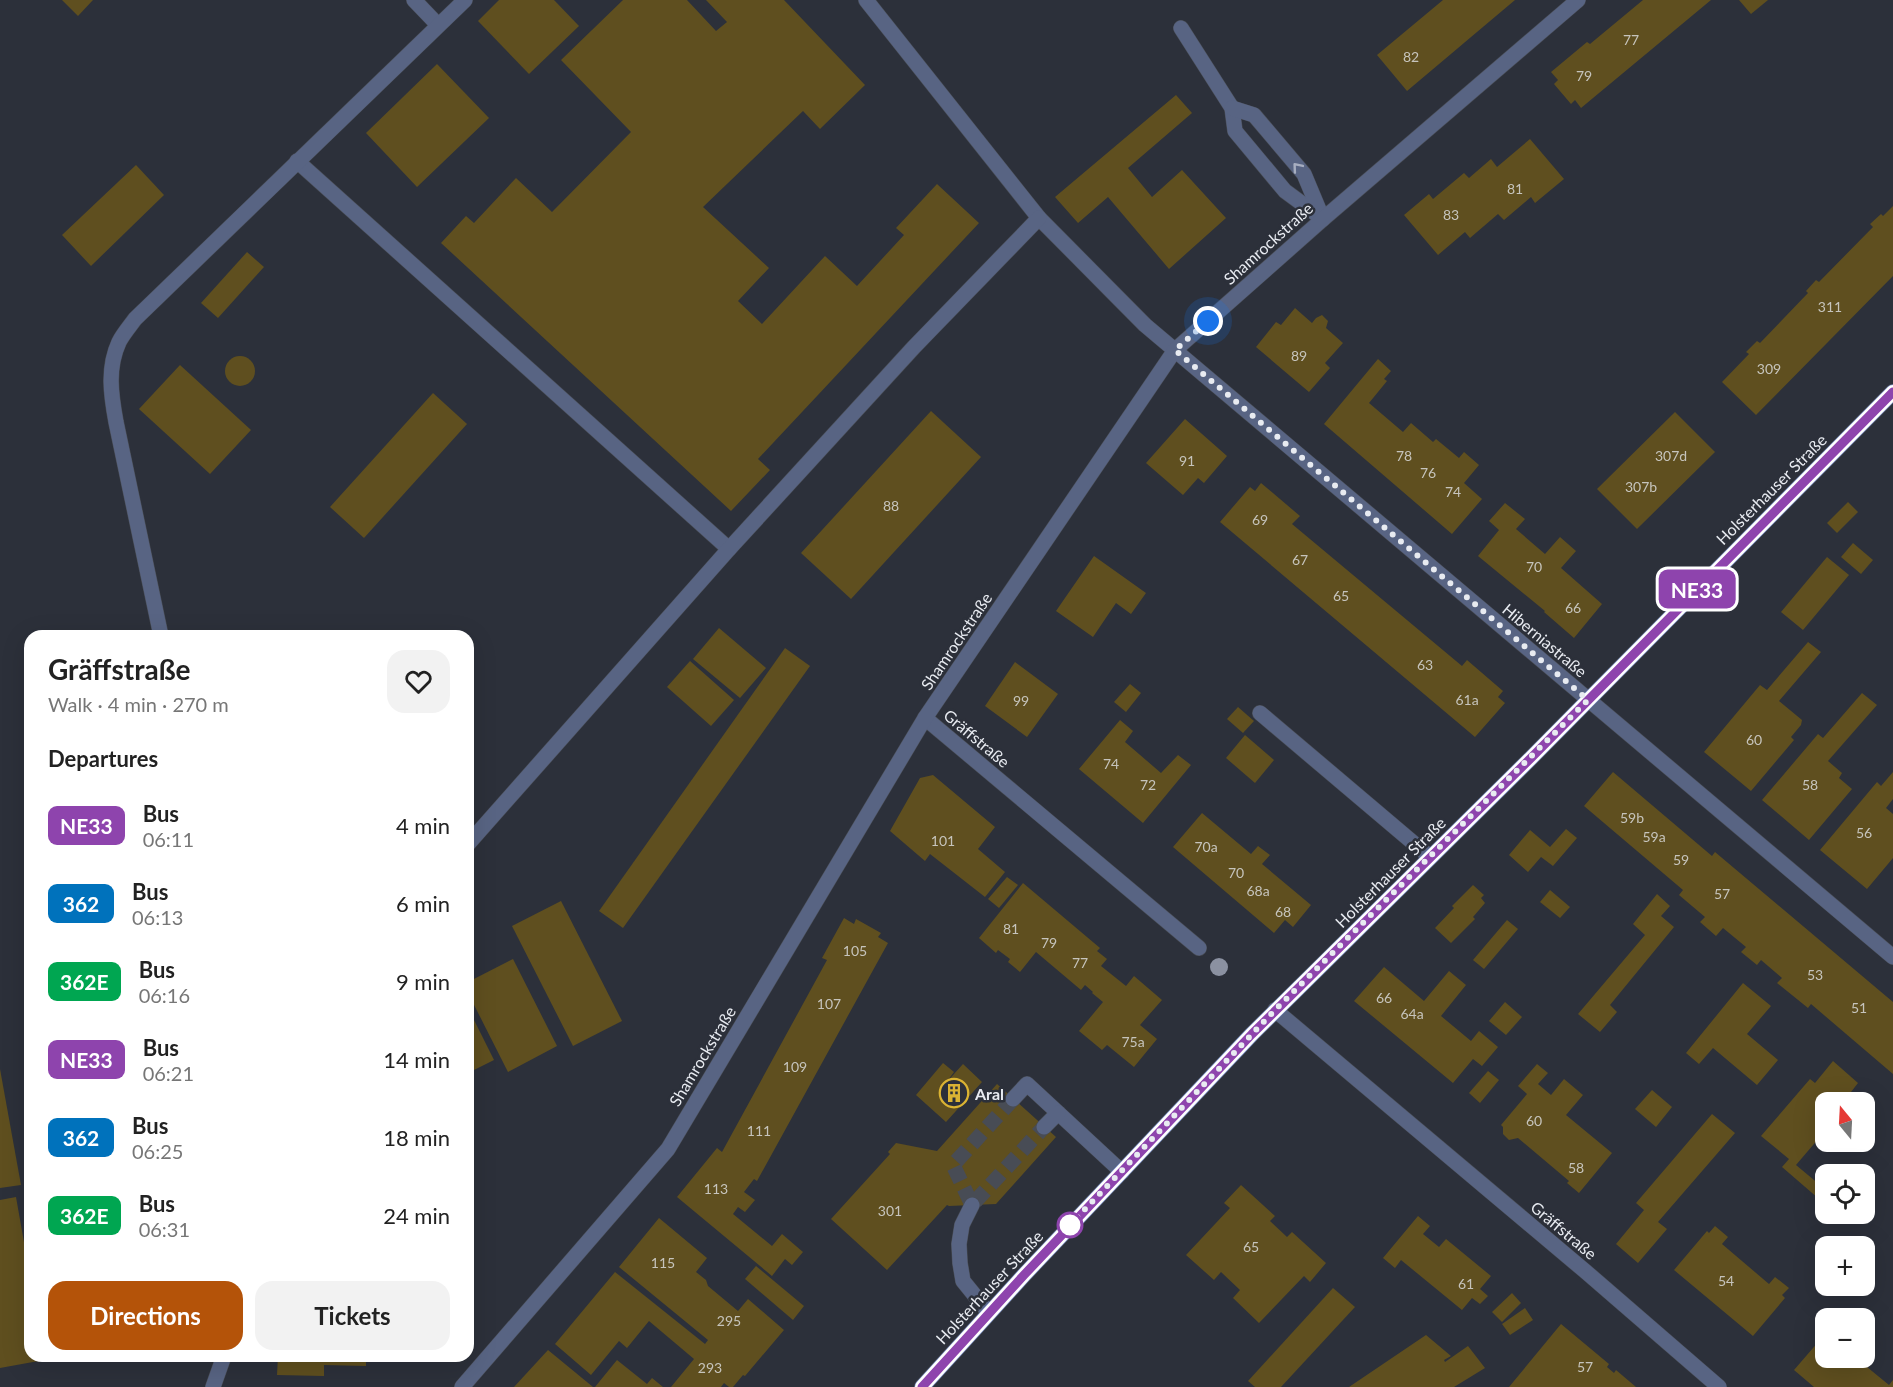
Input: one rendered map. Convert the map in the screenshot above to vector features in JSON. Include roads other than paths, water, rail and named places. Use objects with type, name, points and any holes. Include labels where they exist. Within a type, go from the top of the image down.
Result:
[{"type":"main road","name":"Holsterhauser Straße","points":[[922,1387],[988,1313],[1275,1010],[1588,700],[1893,392]]},
{"type":"street","points":[[414,0],[438,25]]},
{"type":"street","points":[[160,630],[110,388],[111,367],[119,342],[135,319],[465,0]]},
{"type":"street","name":"Hiberniastraße","points":[[866,0],[1039,218],[1145,325],[1893,957]]},
{"type":"street","name":"Shamrockstraße","points":[[462,1387],[668,1149],[925,718],[1175,350],[1323,219],[1578,0]]},
{"type":"street","points":[[1181,28],[1232,108],[1235,131],[1285,191],[1323,219]]},
{"type":"street","points":[[1232,108],[1254,115],[1304,174],[1323,219]]},
{"type":"street","points":[[297,161],[729,549]]},
{"type":"street","points":[[474,837],[729,549],[914,347],[1039,218]]},
{"type":"street","points":[[1260,713],[1430,857]]},
{"type":"street","name":"Gräffstraße","points":[[925,718],[1199,948]]},
{"type":"street","name":"Gräffstraße","points":[[1275,1010],[1719,1387]]},
{"type":"street","points":[[1013,1099],[1027,1084],[1122,1172]]},
{"type":"street","points":[[1044,1127],[1058,1113]]},
{"type":"street","points":[[972,1205],[962,1225],[959,1244],[960,1263],[963,1281],[988,1313]]},
{"type":"street","points":[[213,1387],[222,1362]]},
{"type":"tunnel","points":[[1013,1099],[953,1165],[972,1205],[1044,1127]]},
{"type":"place","name":"Aral","points":[[954,1093]]}]
